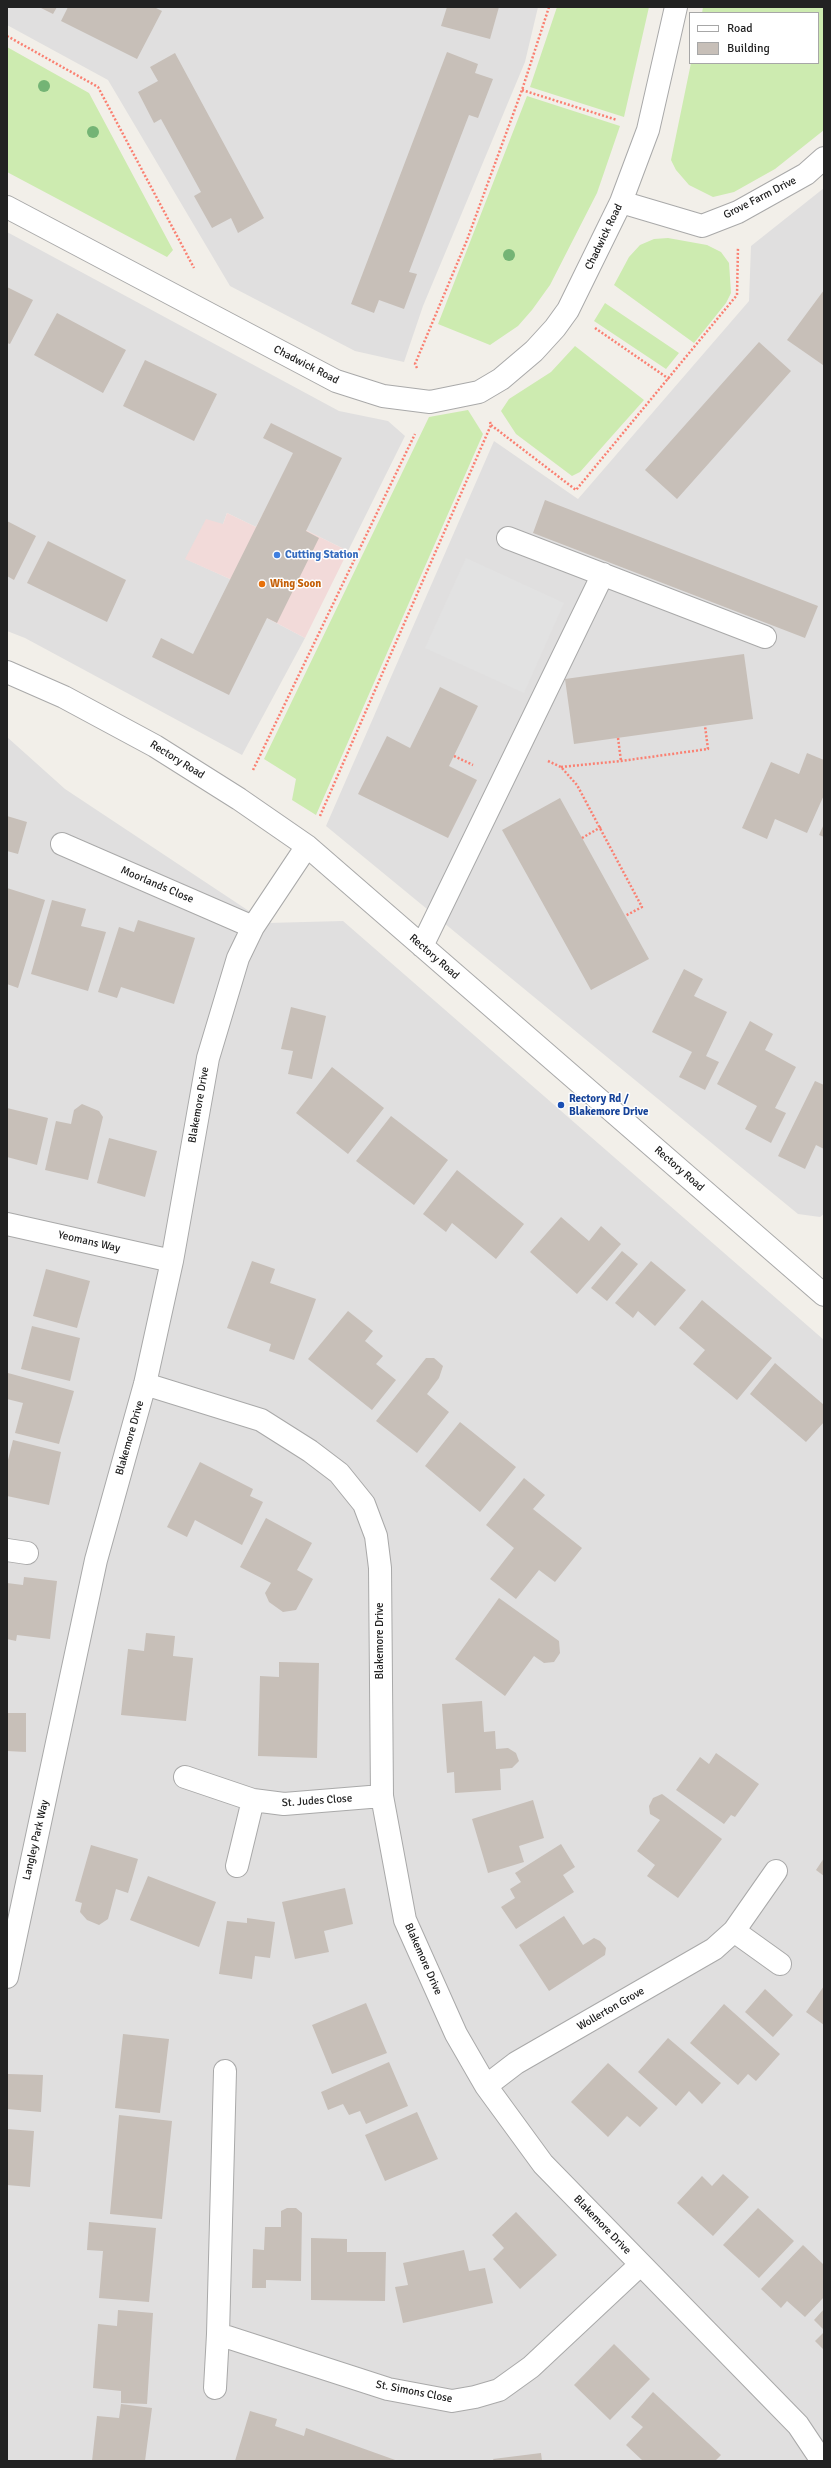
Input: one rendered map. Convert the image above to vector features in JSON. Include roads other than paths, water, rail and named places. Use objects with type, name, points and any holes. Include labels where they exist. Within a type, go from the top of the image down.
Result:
[{"type":"street","name":"Chadwick Road","points":[[7,207],[336,381],[383,396],[430,402],[479,392],[501,378],[534,351],[555,328],[568,310],[621,202],[648,130],[676,7]]},
{"type":"street","name":"Grove Farm Drive","points":[[621,202],[702,226],[738,212],[806,174],[824,158]]},
{"type":"street","points":[[508,538],[765,637]]},
{"type":"street","points":[[422,946],[602,574]]},
{"type":"street","name":"Rectory Road","points":[[7,672],[64,697],[155,746],[238,799],[307,846],[824,1294]]},
{"type":"street","name":"Moorlands Close","points":[[62,844],[252,927]]},
{"type":"street","name":"Blakemore Drive","points":[[66,1704],[96,1560],[145,1384],[172,1261],[208,1058],[238,958],[252,927],[307,846]]},
{"type":"street","name":"Yeomans Way","points":[[7,1224],[172,1261]]},
{"type":"street","name":"Blakemore Drive","points":[[145,1384],[261,1420],[310,1451],[338,1473],[364,1504],[376,1536],[380,1568],[382,1796],[405,1920],[456,2034],[486,2086],[543,2164],[640,2265],[798,2425],[821,2457]]},
{"type":"street","name":"Langley Park Way","points":[[7,1977],[14,1908],[66,1704]]},
{"type":"street","name":"St. Judes Close","points":[[185,1777],[253,1800],[284,1804],[382,1796]]},
{"type":"street","points":[[237,1866],[253,1800]]},
{"type":"street","name":"Wollerton Grove","points":[[486,2086],[516,2063],[714,1949],[734,1931],[776,1871]]},
{"type":"street","points":[[734,1931],[780,1964]]},
{"type":"street","points":[[215,2388],[218,2334],[225,2071]]},
{"type":"street","name":"St. Simons Close","points":[[218,2334],[388,2389],[452,2401],[475,2397],[499,2390],[531,2367],[640,2265]]},
{"type":"place","name":"Cutting Station","points":[[277,555]]},
{"type":"place","name":"Wing Soon","points":[[262,584]]},
{"type":"place","name":"Rectory Rd / Blakemore Drive","points":[[561,1105]]}]
